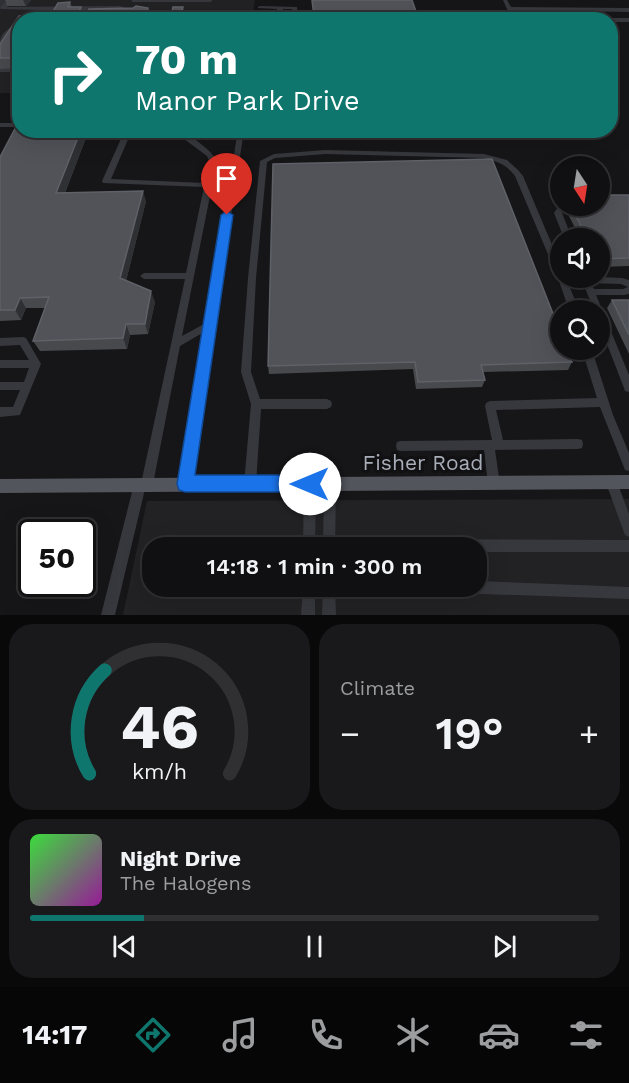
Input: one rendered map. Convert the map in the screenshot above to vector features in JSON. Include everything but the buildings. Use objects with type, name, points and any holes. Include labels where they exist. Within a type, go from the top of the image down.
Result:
[{"type":"main road","name":"Fisher Road","points":[[0,486],[629,482]]},
{"type":"street","points":[[9,0],[3,8],[120,8],[132,12]]},
{"type":"street","points":[[37,12],[46,0]]},
{"type":"street","points":[[260,12],[261,0]]},
{"type":"street","points":[[505,0],[511,12]]},
{"type":"street","points":[[134,4],[208,7],[210,1]]},
{"type":"street","points":[[260,7],[295,8],[295,12]]},
{"type":"street","points":[[280,7],[280,12]]},
{"type":"street","points":[[509,8],[629,9]]},
{"type":"street","points":[[0,41],[4,34],[12,29]]},
{"type":"street","points":[[125,138],[106,181],[208,185]]},
{"type":"street","points":[[108,615],[144,484],[176,344],[213,161],[210,155],[186,138]]},
{"type":"street","points":[[185,484],[240,138]]},
{"type":"street","points":[[250,484],[256,404],[246,372],[252,278],[264,161],[274,156],[337,153],[484,156],[501,159],[514,168],[519,176],[550,251]]},
{"type":"street","points":[[144,276],[189,276]]},
{"type":"street","points":[[610,280],[629,284]]},
{"type":"street","points":[[589,288],[594,300]]},
{"type":"street","points":[[591,292],[629,290]]},
{"type":"street","points":[[176,344],[210,325]]},
{"type":"street","points":[[610,340],[629,388]]},
{"type":"street","points":[[0,342],[23,341],[36,364]]},
{"type":"street","points":[[590,360],[629,466]]},
{"type":"street","points":[[0,364],[36,364]]},
{"type":"street","points":[[0,412],[16,412],[36,364]]},
{"type":"street","points":[[0,386],[27,386]]},
{"type":"street","points":[[494,484],[494,445],[490,406],[604,402]]},
{"type":"street","points":[[256,404],[327,404]]},
{"type":"street","points":[[400,446],[578,444]]},
{"type":"street","points":[[612,483],[629,531]]},
{"type":"street","points":[[309,537],[310,484]]},
{"type":"street","points":[[329,537],[330,484]]},
{"type":"street","points":[[487,545],[629,546]]},
{"type":"street","points":[[487,588],[629,592]]},
{"type":"street","points":[[308,615],[309,597]]},
{"type":"street","points":[[329,597],[329,615]]},
{"type":"shaded area","points":[[0,0],[255,0],[253,12],[12,12],[12,93],[0,93]]},
{"type":"shaded area","points":[[629,499],[629,615],[123,615],[147,501]]},
{"type":"route","points":[[227,215],[185,484],[310,484]]}]
